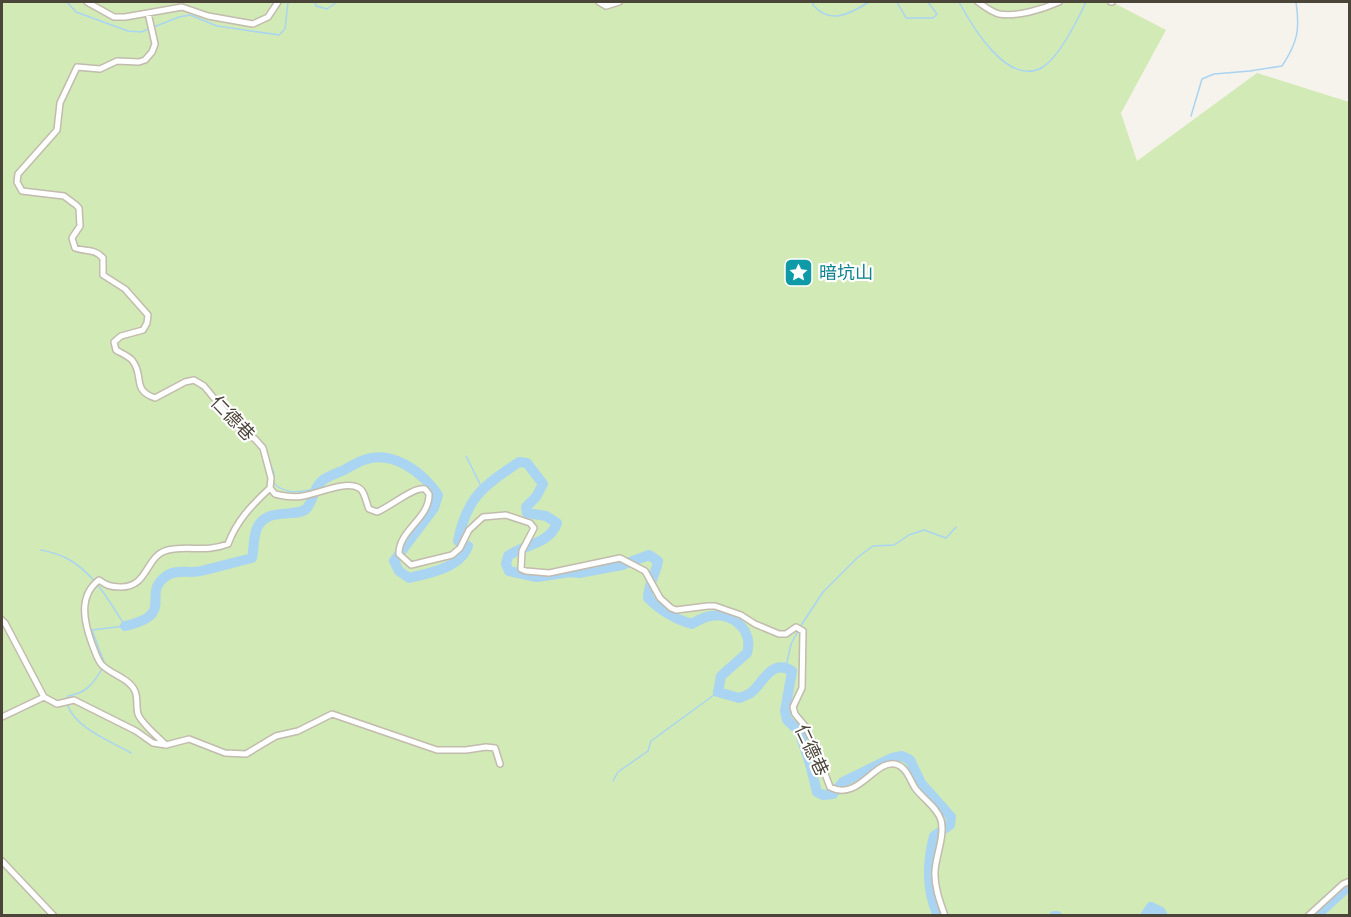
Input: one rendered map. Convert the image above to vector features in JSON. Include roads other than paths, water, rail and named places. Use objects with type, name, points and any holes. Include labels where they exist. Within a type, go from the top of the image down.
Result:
[{"type":"street","points":[[87,2],[114,17],[182,8],[208,16],[253,24],[268,18],[278,2]]},
{"type":"street","points":[[599,2],[606,6],[619,2]]},
{"type":"street","points":[[978,2],[998,14],[1041,10],[1059,2]]},
{"type":"street","name":"仁德巷","points":[[148,13],[155,44],[152,52],[145,60],[139,62],[117,62],[100,69],[81,67],[74,71],[60,103],[57,130],[18,174],[17,182],[22,190],[64,196],[79,208],[80,226],[72,238],[75,248],[94,250],[100,255],[103,258],[104,275],[125,289],[148,315],[143,330],[121,336],[114,342],[116,350],[131,359],[136,367],[141,388],[145,394],[155,398],[185,382],[194,381],[204,386],[242,432],[263,448],[271,478],[270,488],[275,494],[290,497],[308,495],[346,485],[354,486],[362,491],[369,509],[377,512],[394,504],[417,488],[425,489],[429,494],[428,505],[399,546],[399,554],[411,565],[452,555],[460,548],[469,530],[483,518],[506,515],[530,522],[534,528],[523,549],[521,569],[526,571],[549,573],[620,558],[645,571],[660,598],[676,610],[715,606],[741,615],[778,634],[786,634],[796,627],[803,631],[802,688],[793,707],[812,740],[830,787],[837,791],[851,789],[886,766],[894,764],[901,767],[915,788],[937,811],[942,825],[935,870],[936,885],[945,915]]},
{"type":"street","points":[[166,746],[139,716],[135,691],[129,682],[101,663],[88,632],[84,612],[88,593],[91,586],[99,580],[109,587],[130,588],[142,578],[152,561],[166,550],[214,549],[228,544],[241,518],[270,488]]},
{"type":"street","points":[[2,620],[44,697],[57,704],[72,700],[90,707],[136,730],[153,743],[166,746],[189,739],[225,753],[246,754],[276,736],[298,731],[332,714],[437,750],[495,748],[500,764]]},
{"type":"street","points":[[2,717],[44,697]]},
{"type":"street","points":[[2,861],[54,915]]},
{"type":"street","points":[[1308,915],[1343,884],[1350,881]]},
{"type":"waterway","points":[[67,2],[76,12],[128,31],[141,32],[190,15],[217,26],[279,35],[285,29],[288,2]]},
{"type":"waterway","points":[[315,2],[316,6],[327,9],[337,2]]},
{"type":"waterway","points":[[813,2],[813,5],[820,11],[833,16],[840,16],[869,2]]},
{"type":"waterway","points":[[897,2],[906,18],[933,18],[937,14],[928,2]]},
{"type":"waterway","points":[[959,2],[982,39],[1004,62],[1017,69],[1030,71],[1043,67],[1055,55],[1068,37],[1086,2]]},
{"type":"waterway","points":[[1191,116],[1202,79],[1214,74],[1282,66],[1295,42],[1298,20],[1296,2]]},
{"type":"waterway","points":[[207,385],[216,396]]},
{"type":"waterway","points":[[222,404],[242,427],[255,436]]},
{"type":"waterway","points":[[466,456],[482,488]]},
{"type":"waterway","points":[[125,626],[150,616],[156,604],[156,591],[159,584],[169,574],[196,572],[252,558],[255,535],[264,519],[302,511],[307,508],[317,486],[323,480],[359,462],[375,457],[396,460],[416,471],[438,495],[434,508],[394,561],[399,571],[409,578],[443,568],[458,560],[468,546],[458,541],[466,513],[479,494],[496,478],[519,462],[527,463],[543,484],[536,497],[526,507],[527,513],[546,516],[557,523],[548,536],[508,556],[506,564],[509,571],[537,577],[570,572],[579,573],[622,565],[649,555],[658,561],[648,598],[658,607],[692,624],[707,617],[718,615],[726,617],[739,624],[744,630],[747,637],[747,653],[721,676],[718,692],[739,698],[751,692],[774,669],[780,667],[792,671],[785,711],[787,720],[799,731],[817,792],[823,795],[833,794],[843,782],[892,758],[902,756],[910,760],[921,783],[951,817],[950,825],[934,836],[930,856],[931,896],[938,916]]},
{"type":"waterway","points":[[269,461],[274,473],[274,484],[284,490],[294,492],[315,489]]},
{"type":"waterway","points":[[800,627],[823,592],[858,557],[873,546],[894,545],[909,535],[924,530],[946,538],[956,527]]},
{"type":"waterway","points":[[41,550],[65,557],[86,572],[101,589],[125,626]]},
{"type":"waterway","points":[[104,662],[92,630],[125,626]]},
{"type":"waterway","points":[[786,667],[791,644],[798,631]]},
{"type":"waterway","points":[[67,699],[68,696],[89,686],[103,667]]},
{"type":"waterway","points":[[613,781],[618,772],[648,751],[651,741],[718,692]]},
{"type":"waterway","points":[[67,704],[71,713],[85,727],[131,753]]},
{"type":"waterway","points":[[1316,916],[1350,885]]},
{"type":"waterway","points":[[1145,916],[1151,907],[1161,912],[1163,916]]},
{"type":"place","name":"暗坑山","points":[[798,272]]}]
